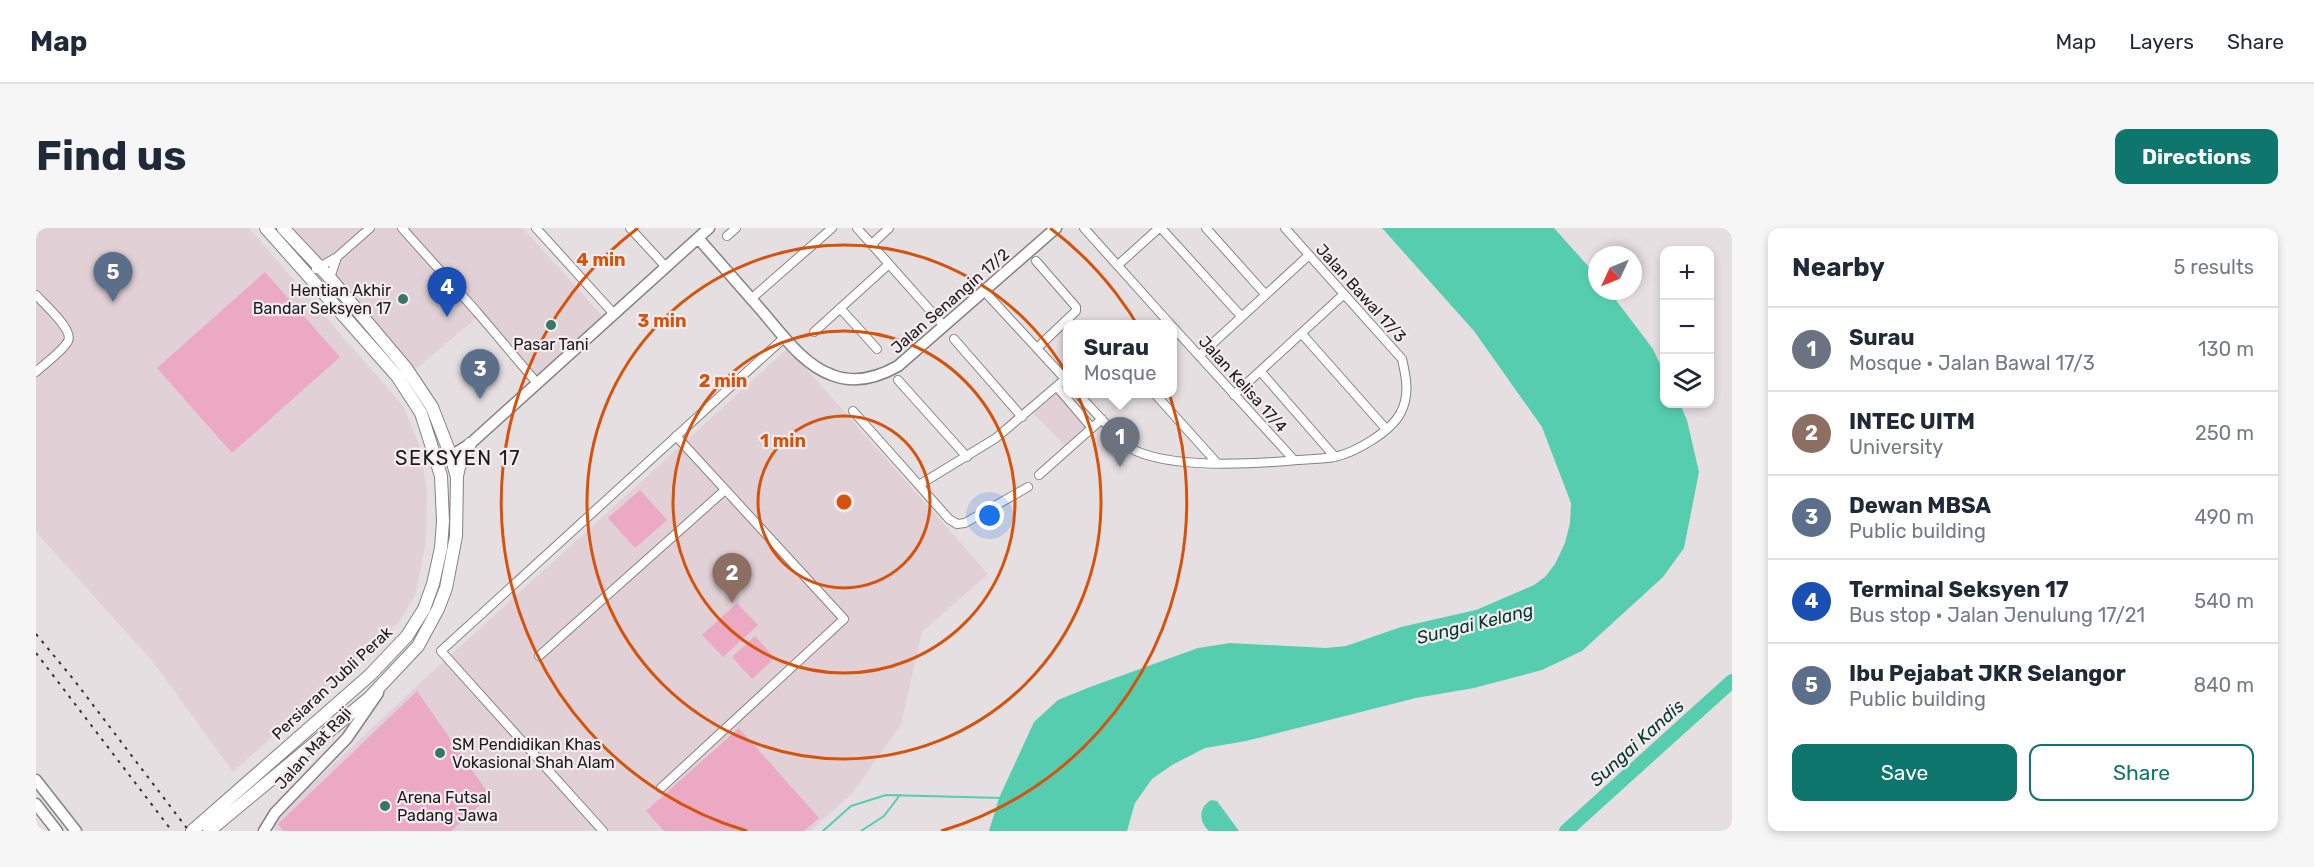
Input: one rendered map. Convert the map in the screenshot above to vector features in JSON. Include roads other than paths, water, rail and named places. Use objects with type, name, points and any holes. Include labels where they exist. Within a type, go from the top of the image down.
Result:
[{"type":"main road","name":"Persiaran Jubli Perak","points":[[200,830],[370,675],[407,636],[423,609],[433,584],[443,530],[441,476],[421,413],[397,376],[266,228]]},
{"type":"main road","name":"Persiaran Jubli Perak","points":[[200,830],[340,722],[383,684],[425,637],[446,588],[456,536],[457,477],[452,456],[432,407],[420,386],[330,278],[283,228]]},
{"type":"main road","points":[[443,434],[456,443],[470,444],[459,467],[457,477]]},
{"type":"main road","points":[[441,476],[443,468],[452,456]]},
{"type":"main road","points":[[370,675],[380,676],[396,670]]},
{"type":"street","points":[[309,276],[318,266],[338,257],[370,228]]},
{"type":"street","points":[[402,228],[537,383]]},
{"type":"street","points":[[536,228],[614,314]]},
{"type":"street","points":[[630,228],[666,267]]},
{"type":"street","points":[[452,456],[470,444],[709,228]]},
{"type":"street","points":[[727,236],[736,228]]},
{"type":"street","points":[[751,299],[832,228]]},
{"type":"street","points":[[857,228],[944,326]]},
{"type":"street","points":[[872,244],[889,228]]},
{"type":"street","name":"Jalan Senangin 17/2","points":[[698,238],[802,355],[831,375],[847,379],[866,379],[882,375],[898,366],[1056,228]]},
{"type":"street","name":"Jalan Kelisa 17/4","points":[[1084,228],[1167,320]]},
{"type":"street","points":[[1118,266],[1160,228],[1241,316]]},
{"type":"street","points":[[1206,228],[1265,294]]},
{"type":"street","name":"Jalan Bawal 17/3","points":[[1083,398],[1133,450],[1152,457],[1250,465],[1335,457],[1351,451],[1386,429],[1401,412],[1408,386],[1402,359],[1285,228]]},
{"type":"street","points":[[1199,356],[1309,255]]},
{"type":"street","points":[[330,278],[338,257]]},
{"type":"street","points":[[1036,261],[1076,307],[1076,312],[1067,320]]},
{"type":"street","points":[[814,332],[889,264]]},
{"type":"street","points":[[985,292],[1063,377]]},
{"type":"street","points":[[1234,394],[1261,372],[1344,294]]},
{"type":"street","points":[[36,295],[66,328],[69,336],[66,343],[36,372]]},
{"type":"street","points":[[840,308],[877,349]]},
{"type":"street","points":[[1037,348],[1063,324]]},
{"type":"street","name":"Jalan Kelisa 17/4","points":[[1177,331],[1294,460]]},
{"type":"street","points":[[1302,334],[1386,429]]},
{"type":"street","points":[[603,831],[441,651],[785,337]]},
{"type":"street","points":[[954,339],[1022,417]]},
{"type":"street","points":[[1261,372],[1335,457]]},
{"type":"street","points":[[898,380],[967,457]]},
{"type":"street","points":[[919,485],[996,438],[1063,382]]},
{"type":"street","points":[[1057,387],[1063,394]]},
{"type":"street","points":[[1066,398],[1092,428]]},
{"type":"street","points":[[1159,398],[1217,463]]},
{"type":"street","points":[[853,411],[949,519],[957,524],[966,523],[1028,487]]},
{"type":"street","points":[[1039,475],[1102,419]]},
{"type":"street","points":[[661,788],[844,619],[676,436]]},
{"type":"street","points":[[538,656],[725,490]]},
{"type":"street","name":"Jalan Mat Raji","points":[[264,831],[275,813],[347,738],[383,684]]},
{"type":"street","points":[[340,722],[346,725],[347,738]]},
{"type":"street","points":[[36,780],[76,831]]},
{"type":"street","points":[[36,804],[57,831]]},
{"type":"water","name":"Sungai Kelang","points":[[1382,228],[1554,228],[1588,266],[1588,300],[1616,300],[1653,349],[1660,364],[1660,408],[1682,408],[1687,420],[1699,472],[1684,548],[1663,577],[1582,651],[1542,670],[1474,688],[1416,698],[1246,741],[1205,748],[1172,765],[1152,779],[1135,803],[1127,831],[989,831],[999,798],[1034,722],[1058,700],[1198,648],[1230,643],[1326,648],[1346,646],[1401,627],[1476,610],[1534,585],[1545,577],[1555,564],[1565,543],[1570,523],[1571,503],[1542,427],[1474,331]]},
{"type":"water","points":[[1211,800],[1217,801],[1239,831],[1209,831],[1205,827],[1201,814],[1204,806]]},
{"type":"waterway","name":"Sungai Kandis","points":[[1566,831],[1732,681]]},
{"type":"waterway","points":[[823,831],[851,806],[886,795],[1001,798]]},
{"type":"waterway","points":[[861,831],[884,816],[900,795]]},
{"type":"railway","points":[[36,634],[189,831]]},
{"type":"railway","points":[[36,653],[172,831]]},
{"type":"place","name":"Hentian Akhir Bandar Seksyen 17","points":[[403,299]]},
{"type":"place","name":"Ibu Pejabat JKR Selangor","points":[[113,302]]},
{"type":"place","name":"Terminal Seksyen 17","points":[[447,317]]},
{"type":"place","name":"Pasar Tani","points":[[551,325]]},
{"type":"place","name":"Dewan MBSA","points":[[480,399]]},
{"type":"place","name":"Surau","points":[[1120,467]]},
{"type":"place","name":"INTEC UITM","points":[[732,603]]},
{"type":"place","name":"SM Pendidikan Khas Vokasional Shah Alam","points":[[440,753]]},
{"type":"place","name":"Arena Futsal Padang Jawa","points":[[385,806]]},
{"type":"district","name":"SEKSYEN 17","points":[[458,458]]}]
